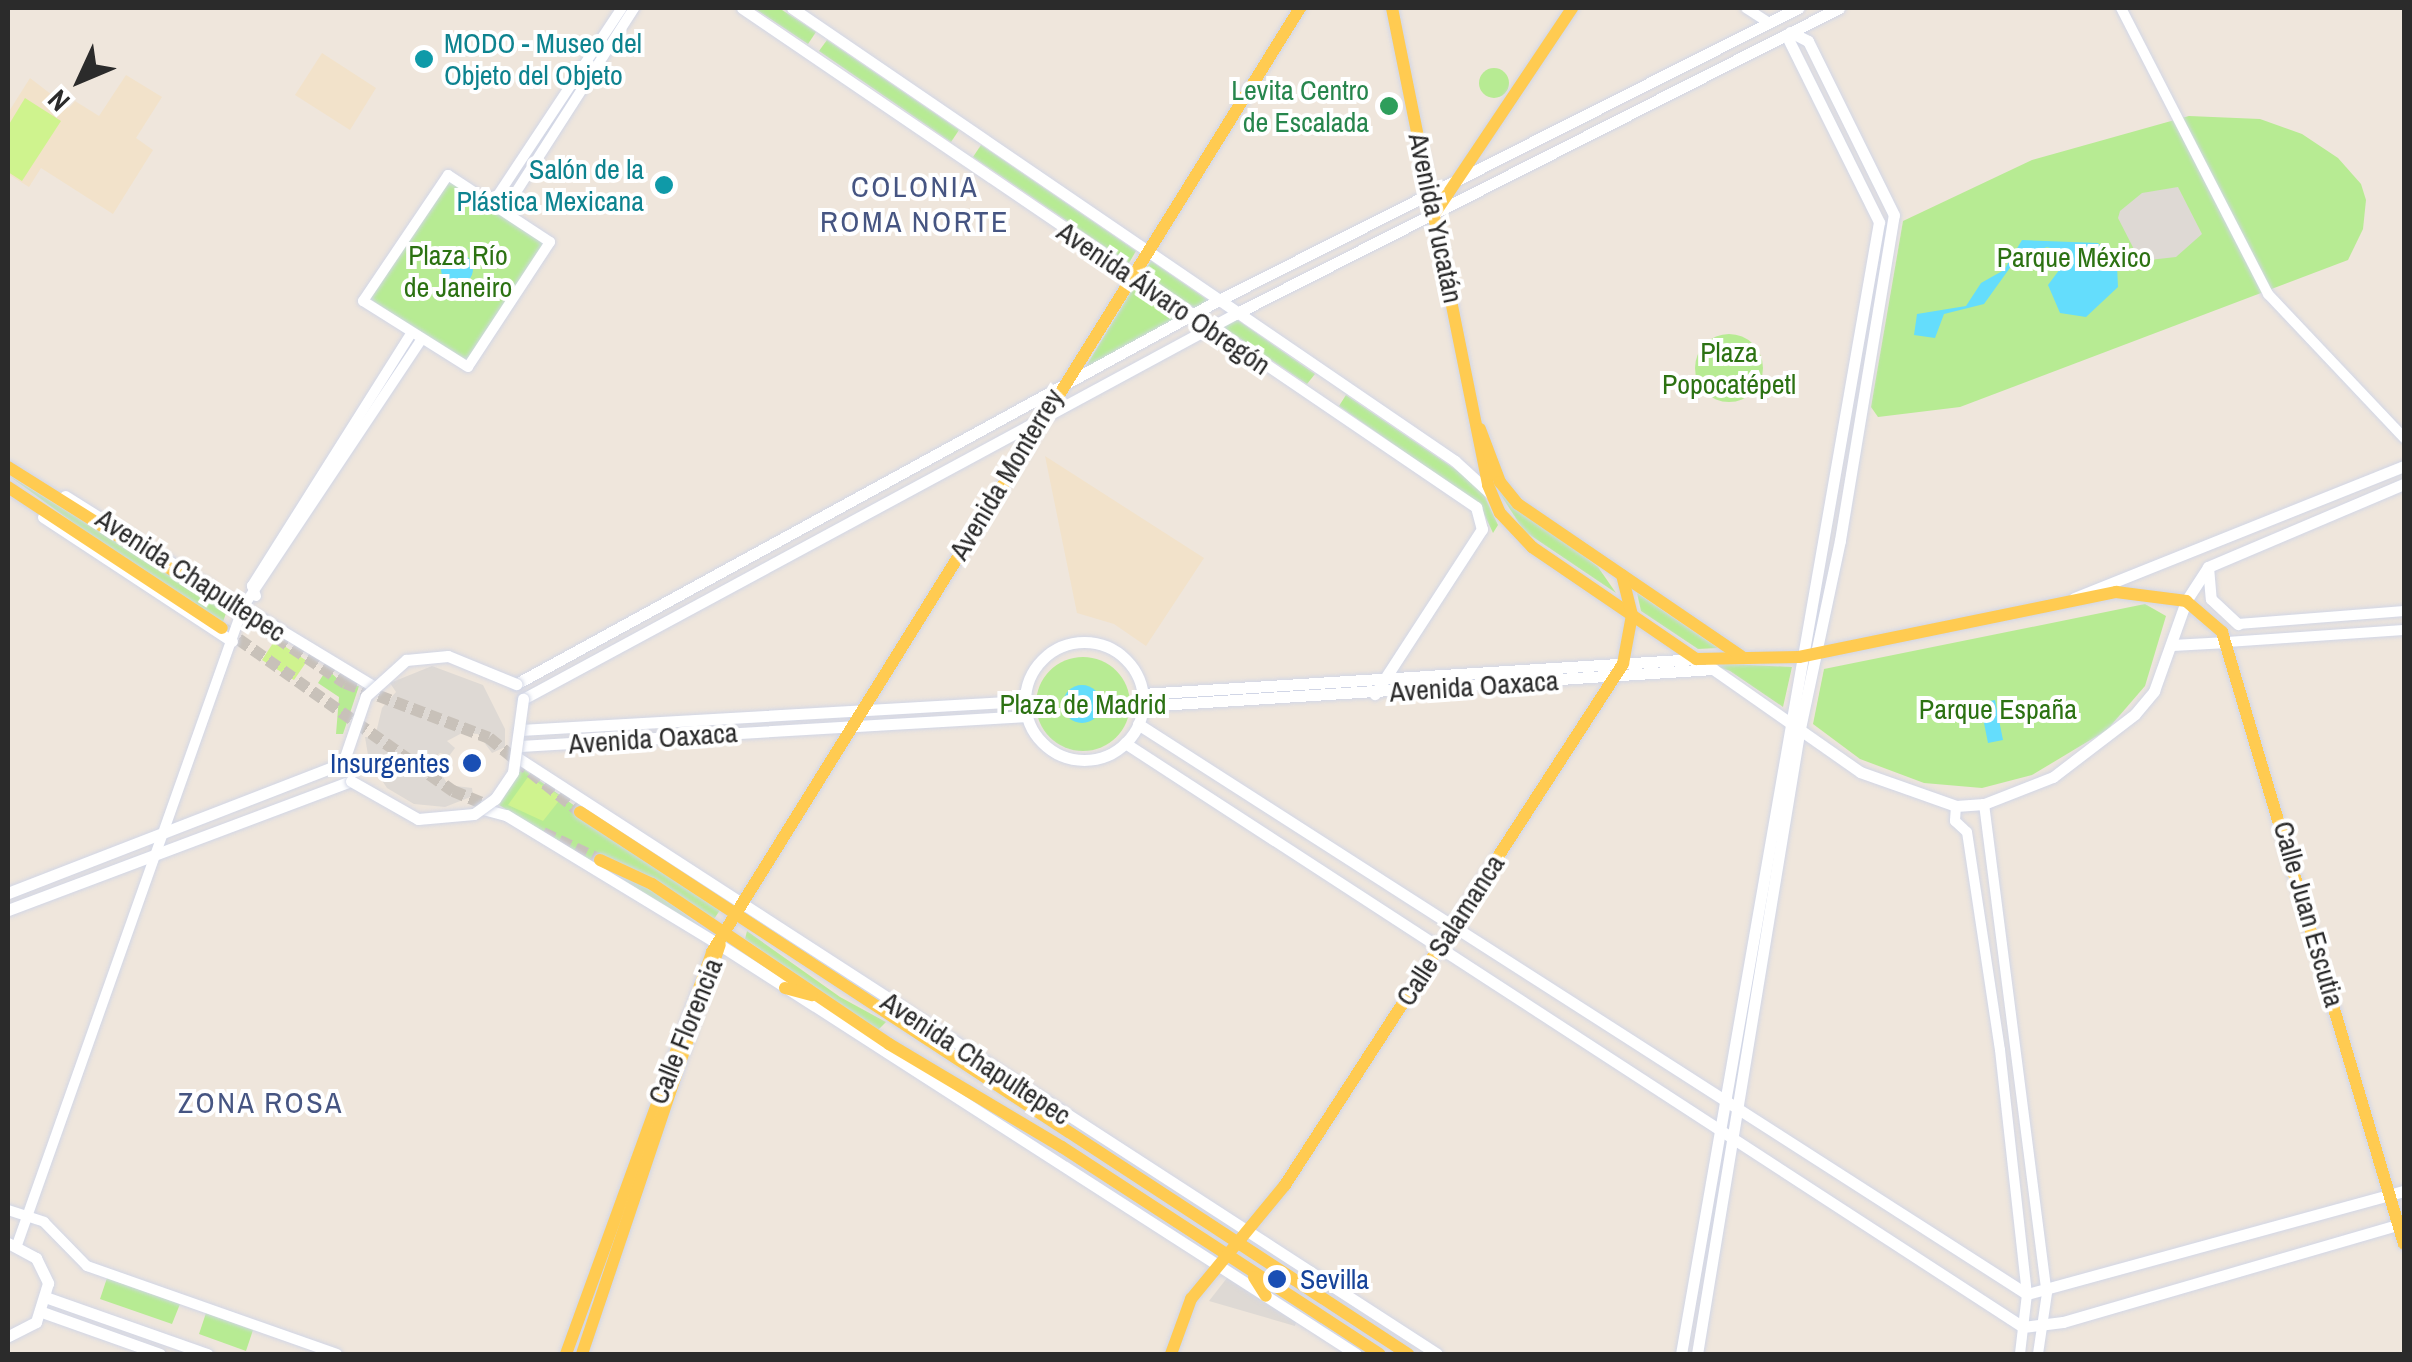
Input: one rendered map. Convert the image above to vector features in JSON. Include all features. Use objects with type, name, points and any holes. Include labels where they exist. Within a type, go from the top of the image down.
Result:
[{"type":"main road","name":"Avenida Álvaro Obregón","points":[[742,8],[1191,318],[1476,508],[1483,521],[1385,678]]},
{"type":"main road","name":"Avenida Álvaro Obregón","points":[[792,8],[1217,302],[1744,658]]},
{"type":"main road","name":"Avenida Monterrey","points":[[723,939],[1056,392],[1300,8]]},
{"type":"main road","name":"Avenida Yucatán","points":[[1392,8],[1480,429],[1498,492]]},
{"type":"main road","points":[[1436,213],[1466,175],[1572,8]]},
{"type":"main road","points":[[8,893],[343,763],[373,686],[406,660],[433,654],[516,684],[1217,302],[1798,8]]},
{"type":"main road","points":[[8,910],[351,781],[418,819],[461,818],[489,810],[523,753],[523,699],[1236,314],[1839,8]]},
{"type":"main road","points":[[1697,1354],[1800,733],[1894,216],[1808,41],[1768,23]]},
{"type":"main road","points":[[1681,1354],[1798,658],[1879,222],[1789,34]]},
{"type":"main road","points":[[2073,598],[2404,466]]},
{"type":"main road","name":"Avenida Chapultepec","points":[[8,467],[245,603],[355,681],[373,686]]},
{"type":"main road","points":[[1956,806],[1984,804],[2054,777],[2118,732],[2154,690],[2186,602],[2208,568],[2404,484]]},
{"type":"main road","name":"Avenida Chapultepec","points":[[8,488],[222,628]]},
{"type":"main road","name":"Avenida Chapultepec","points":[[8,488],[102,560],[232,641]]},
{"type":"main road","name":"Avenida Álvaro Obregón","points":[[1498,492],[1522,538],[1696,659]]},
{"type":"main road","points":[[2208,568],[2212,612],[2238,624]]},
{"type":"main road","name":"Calle Salamanca","points":[[1171,1354],[1191,1299],[1250,1234],[1623,664],[1632,615],[1622,575]]},
{"type":"main road","name":"Calle Juan Escutia","points":[[2073,598],[2139,592],[2186,602],[2212,612],[2228,642],[2398,1193],[2404,1244]]},
{"type":"main road","name":"Avenida Oaxaca","points":[[1142,700],[1385,678],[1696,659],[1798,658],[2073,598]]},
{"type":"main road","points":[[1079,642],[1104,645],[1125,659],[1142,700],[1138,724],[1125,743],[1099,758],[1066,757],[1045,746],[1026,716],[1024,702],[1042,659],[1079,642]]},
{"type":"main road","points":[[2172,644],[2228,642]]},
{"type":"main road","name":"Avenida Oaxaca","points":[[1142,700],[1375,694],[1714,669],[1860,772],[1956,806]]},
{"type":"main road","points":[[1375,694],[1385,678]]},
{"type":"main road","name":"Avenida Oaxaca","points":[[524,730],[1024,702]]},
{"type":"main road","name":"Avenida Oaxaca","points":[[523,753],[852,725],[1026,716]]},
{"type":"main road","points":[[1138,724],[2027,1294],[2047,1292],[2398,1193]]},
{"type":"main road","points":[[1125,743],[2024,1327],[2042,1327],[2402,1224]]},
{"type":"main road","name":"Avenida Chapultepec","points":[[523,753],[738,910],[1239,1246],[1408,1354]]},
{"type":"main road","points":[[1777,779],[1792,781]]},
{"type":"main road","name":"Avenida Chapultepec","points":[[489,810],[822,997],[952,1091]]},
{"type":"main road","name":"Avenida Chapultepec","points":[[580,812],[1437,1354]]},
{"type":"main road","points":[[1768,830],[1784,832]]},
{"type":"main road","name":"Avenida Chapultepec","points":[[600,860],[652,884],[786,988],[1224,1262],[1266,1296],[1356,1354]]},
{"type":"main road","name":"Calle Florencia","points":[[566,1354],[703,970],[723,939]]},
{"type":"main road","name":"Calle Florencia","points":[[582,1354],[715,974],[723,939]]},
{"type":"main road","points":[[1743,981],[1760,985]]},
{"type":"main road","points":[[786,988],[822,997]]},
{"type":"main road","points":[[1710,1186],[1723,1191]]},
{"type":"main road","points":[[8,1336],[25,1330],[42,1312],[48,1298],[44,1270],[12,1244]]},
{"type":"main road","name":"Avenida Chapultepec","points":[[1224,1262],[1250,1271],[1379,1354]]},
{"type":"main road","points":[[1250,1271],[1266,1296]]},
{"type":"main road","points":[[48,1298],[207,1354]]},
{"type":"main road","points":[[42,1312],[160,1354]]},
{"type":"street","points":[[487,199],[498,195],[622,8]]},
{"type":"street","points":[[510,214],[509,203],[634,8]]},
{"type":"street","points":[[1746,8],[1768,23]]},
{"type":"street","points":[[2121,8],[2268,294],[2404,438]]},
{"type":"street","points":[[445,178],[510,214],[550,242],[473,363],[461,365],[364,298],[445,178]]},
{"type":"street","points":[[12,1244],[28,1216],[245,603],[416,337]]},
{"type":"street","points":[[2238,624],[2404,611]]},
{"type":"street","points":[[2254,623],[2256,640]]},
{"type":"street","points":[[2228,642],[2404,630]]},
{"type":"street","points":[[1984,804],[2047,1292],[2038,1354]]},
{"type":"street","points":[[1956,806],[1955,821],[1968,832],[2027,1294],[2020,1354]]},
{"type":"street","points":[[1968,832],[1987,821]]},
{"type":"street","points":[[8,1210],[50,1227],[87,1266],[337,1354]]},
{"type":"shaded area","points":[[322,53],[376,88],[350,130],[295,95]]},
{"type":"shaded area","points":[[126,75],[162,97],[136,138],[153,150],[113,214],[41,168],[29,187],[8,174],[8,113],[30,78],[69,108],[75,101],[99,116]]},
{"type":"shaded area","points":[[2178,187],[2202,234],[2176,257],[2140,261],[2118,218],[2120,211],[2142,193]]},
{"type":"shaded area","points":[[1045,456],[1204,558],[1146,646],[1114,624],[1077,613]]},
{"type":"shaded area","points":[[432,666],[483,685],[505,729],[505,747],[492,753],[478,734],[462,733],[447,741],[455,748],[449,756],[440,753],[430,761],[431,770],[439,770],[448,785],[472,788],[473,796],[445,807],[414,804],[387,788],[369,761],[365,737],[375,737],[382,708],[396,692],[390,683]]},
{"type":"shaded area","points":[[1227,1278],[1296,1322],[1295,1326],[1209,1301]]},
{"type":"green space","points":[[754,8],[779,8],[816,32],[808,44]]},
{"type":"green space","points":[[827,40],[959,130],[951,142],[819,51]]},
{"type":"green space","points":[[1494,68],[1505,72],[1509,83],[1505,94],[1494,98],[1483,94],[1479,83],[1483,72]]},
{"type":"green space","points":[[25,98],[61,121],[22,181],[8,172],[8,126]]},
{"type":"green space","name":"Parque México","points":[[2189,116],[2260,119],[2302,134],[2338,158],[2361,184],[2366,200],[2363,229],[2348,260],[1960,407],[1878,417],[1871,407],[1903,221],[2032,160]]},
{"type":"green space","points":[[981,145],[1136,251],[1129,263],[973,157]]},
{"type":"green space","name":"Plaza Río de Janeiro","points":[[448,178],[547,242],[468,364],[370,299]]},
{"type":"green space","points":[[1151,261],[1209,301],[1196,309],[1143,273]]},
{"type":"green space","points":[[1136,283],[1180,318],[1082,373]]},
{"type":"green space","points":[[1236,319],[1315,374],[1307,384],[1223,327]]},
{"type":"green space","name":"Plaza Popocatépetl","points":[[1729,334],[1753,344],[1763,368],[1753,392],[1729,402],[1705,392],[1695,368],[1705,344]]},
{"type":"green space","points":[[1346,395],[1465,476],[1483,493],[1498,525],[1493,533],[1480,505],[1339,406]]},
{"type":"green space","points":[[8,475],[227,610],[223,622],[101,543]]},
{"type":"green space","points":[[1497,489],[1598,567],[1616,593],[1524,531]]},
{"type":"green space","points":[[1637,593],[1718,648],[1698,649],[1641,611]]},
{"type":"green space","name":"Parque España","points":[[2145,604],[2166,616],[2145,686],[2107,730],[2032,775],[1982,788],[1924,783],[1860,759],[1813,724],[1824,669]]},
{"type":"green space","points":[[275,640],[307,661],[294,680],[262,660]]},
{"type":"green space","name":"Plaza de Madrid","points":[[1083,657],[1101,660],[1116,671],[1127,686],[1127,722],[1116,737],[1101,748],[1083,751],[1065,748],[1050,737],[1039,722],[1036,704],[1039,686],[1050,671],[1065,660]]},
{"type":"green space","points":[[1707,663],[1792,667],[1783,707],[1730,671]]},
{"type":"green space","points":[[327,669],[342,683],[359,686],[343,734],[336,734],[339,697],[318,683]]},
{"type":"green space","points":[[522,768],[720,910],[714,919],[652,890],[706,930],[499,805]]},
{"type":"green space","points":[[528,777],[562,797],[543,821],[508,805]]},
{"type":"green space","points":[[747,931],[840,997],[886,1022],[878,1030],[745,939]]},
{"type":"green space","points":[[107,1278],[180,1304],[172,1324],[100,1299]]},
{"type":"green space","points":[[206,1313],[253,1330],[246,1351],[199,1334]]},
{"type":"water","points":[[2022,240],[2098,243],[2117,265],[2118,287],[2086,317],[2060,313],[2048,285],[2071,254],[2047,247],[2017,258],[1984,304],[1944,314],[1935,338],[1914,335],[1917,314],[1966,306],[1981,283],[2004,270]]},
{"type":"water","points":[[457,253],[468,258],[473,269],[468,280],[457,285],[446,280],[441,269],[446,258]]},
{"type":"water","points":[[1082,685],[1096,690],[1101,704],[1096,718],[1082,723],[1068,718],[1063,704],[1068,690]]},
{"type":"water","points":[[1995,700],[2003,740],[1988,743],[1980,703]]},
{"type":"tunnel","points":[[232,608],[345,683],[489,738],[580,812]]},
{"type":"tunnel","points":[[224,629],[453,791],[494,808]]},
{"type":"tunnel","points":[[543,833],[600,860]]},
{"type":"place","name":"MODO - Museo del Objeto del Objeto","points":[[424,59]]},
{"type":"place","name":"Levita Centro de Escalada","points":[[1389,106]]},
{"type":"place","name":"Salón de la Plástica Mexicana","points":[[664,185]]},
{"type":"place","name":"Insurgentes","points":[[472,763]]},
{"type":"place","name":"Sevilla","points":[[1277,1279]]},
{"type":"district","name":"COLONIA ROMA NORTE","points":[[915,203]]},
{"type":"district","name":"ZONA ROSA","points":[[261,1102]]}]
